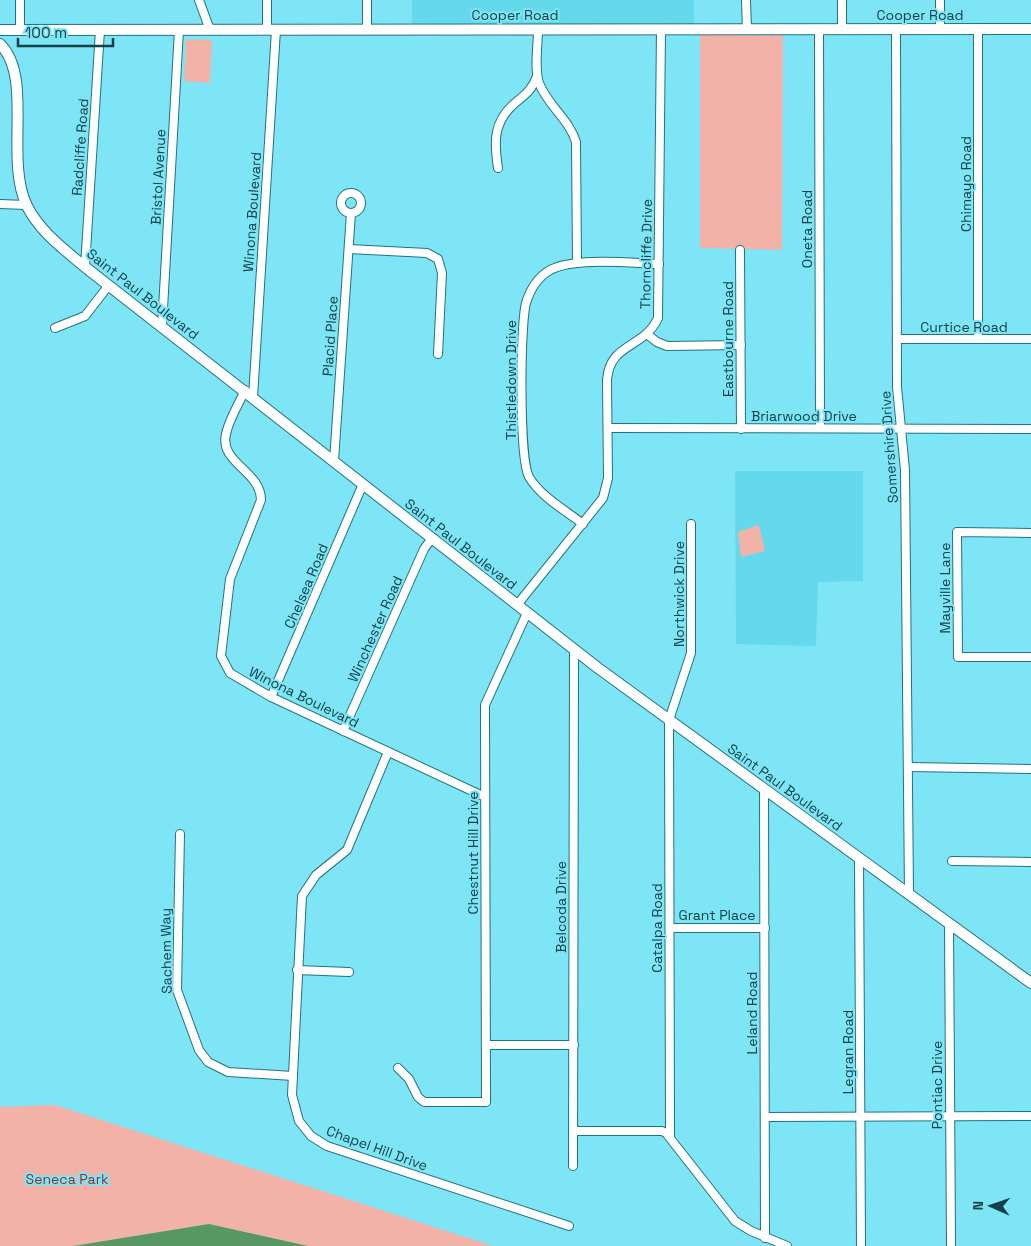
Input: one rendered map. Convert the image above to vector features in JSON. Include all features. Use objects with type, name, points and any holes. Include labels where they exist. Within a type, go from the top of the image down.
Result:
[{"type":"main road","name":"Cooper Road","points":[[0,30],[1031,29]]},
{"type":"main road","name":"Saint Paul Boulevard","points":[[0,44],[11,58],[15,68],[16,168],[26,205],[40,227],[85,267],[249,393],[574,649],[1031,983]]},
{"type":"street","points":[[20,0],[20,30]]},
{"type":"street","points":[[199,0],[210,30]]},
{"type":"street","name":"Winona Boulevard","points":[[267,0],[271,30],[249,393],[228,428],[225,441],[230,455],[256,481],[261,492],[261,500],[230,579],[221,656],[230,673],[271,698],[485,797]]},
{"type":"street","points":[[366,0],[367,29]]},
{"type":"street","points":[[746,0],[747,29]]},
{"type":"street","points":[[842,0],[842,29]]},
{"type":"street","points":[[940,0],[940,29]]},
{"type":"street","points":[[498,168],[494,141],[498,124],[506,112],[531,91],[537,74],[538,29]]},
{"type":"street","name":"Thorncliffe Drive","points":[[648,334],[658,318],[661,29]]},
{"type":"street","name":"Oneta Road","points":[[819,29],[820,428]]},
{"type":"street","name":"Somershire Drive","points":[[896,29],[897,387],[905,470],[909,894]]},
{"type":"street","name":"Chimayo Road","points":[[978,29],[978,339]]},
{"type":"street","name":"Radcliffe Road","points":[[85,267],[100,30]]},
{"type":"street","name":"Bristol Avenue","points":[[162,326],[179,30]]},
{"type":"street","points":[[537,74],[546,97],[570,126],[576,142],[578,263]]},
{"type":"street","points":[[0,204],[26,205]]},
{"type":"street","name":"Placid Place","points":[[334,461],[351,213]]},
{"type":"street","points":[[349,249],[427,253],[438,259],[442,273],[438,354]]},
{"type":"street","name":"Eastbourne Road","points":[[740,250],[742,429]]},
{"type":"street","name":"Thistledown Drive","points":[[583,524],[534,484],[525,466],[523,445],[523,324],[526,302],[534,286],[543,275],[557,267],[578,263],[659,264]]},
{"type":"street","points":[[55,328],[85,316],[109,285]]},
{"type":"street","points":[[517,605],[598,506],[606,489],[609,369],[615,357],[622,350],[648,334],[657,342],[667,346],[741,345]]},
{"type":"street","name":"Curtice Road","points":[[897,339],[1031,339]]},
{"type":"street","name":"Briarwood Drive","points":[[608,428],[1031,428]]},
{"type":"street","name":"Chelsea Road","points":[[271,698],[363,484]]},
{"type":"street","name":"Northwick Drive","points":[[669,720],[691,653],[691,524]]},
{"type":"street","name":"Mayville Lane","points":[[1031,533],[957,532],[958,657],[1031,657]]},
{"type":"street","name":"Winchester Road","points":[[343,731],[420,558],[432,538]]},
{"type":"street","name":"Chestnut Hill Drive","points":[[398,1068],[410,1079],[418,1097],[424,1102],[486,1102],[485,705],[527,613]]},
{"type":"street","name":"Belcoda Drive","points":[[573,1166],[574,649]]},
{"type":"street","name":"Catalpa Road","points":[[669,720],[670,1136]]},
{"type":"street","name":"Chapel Hill Drive","points":[[388,752],[346,850],[316,876],[304,890],[300,904],[292,1095],[295,1112],[305,1130],[318,1141],[336,1149],[569,1226]]},
{"type":"street","points":[[908,767],[982,770],[1031,769]]},
{"type":"street","name":"Leland Road","points":[[764,789],[766,1238]]},
{"type":"street","name":"Sachem Way","points":[[180,834],[176,990],[199,1050],[208,1062],[228,1072],[293,1076]]},
{"type":"street","name":"Legran Road","points":[[859,858],[861,1246]]},
{"type":"street","points":[[952,861],[1031,862]]},
{"type":"street","name":"Pontiac Drive","points":[[949,924],[951,1246]]},
{"type":"street","name":"Grant Place","points":[[670,928],[765,928]]},
{"type":"street","points":[[297,970],[349,972]]},
{"type":"street","points":[[486,1045],[574,1045]]},
{"type":"street","points":[[766,1117],[1031,1116]]},
{"type":"street","points":[[573,1131],[662,1131],[670,1136],[729,1215],[742,1227],[787,1246]]},
{"type":"shaded area","points":[[412,0],[694,0],[694,25],[412,25]]},
{"type":"shaded area","points":[[735,471],[863,471],[863,581],[818,582],[816,646],[736,644]]},
{"type":"shaded area","points":[[209,1224],[308,1246],[73,1246]]},
{"type":"green space","points":[[700,33],[752,35],[783,33],[782,250],[700,248]]},
{"type":"green space","points":[[186,39],[212,40],[210,83],[184,81]]},
{"type":"green space","points":[[759,525],[765,551],[741,557],[738,532]]},
{"type":"green space","name":"Seneca Park","points":[[55,1105],[493,1246],[308,1246],[209,1224],[73,1246],[0,1246],[0,1107]]}]
